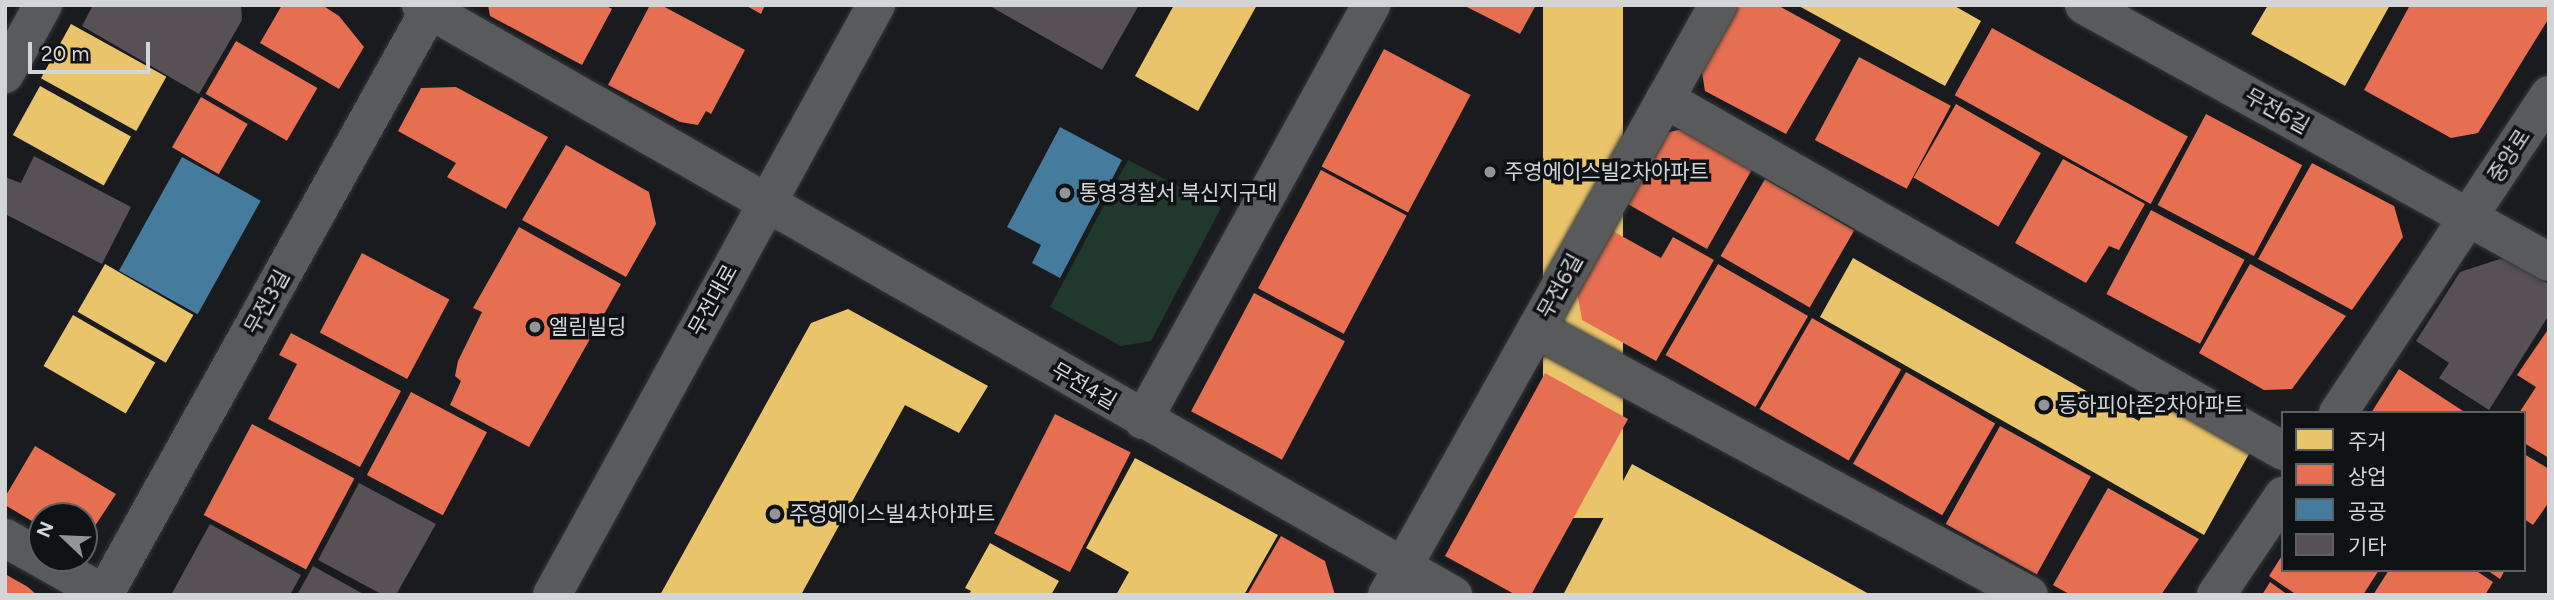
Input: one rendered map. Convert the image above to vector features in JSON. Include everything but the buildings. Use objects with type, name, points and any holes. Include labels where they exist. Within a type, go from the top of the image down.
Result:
[{"type":"street","points":[[5,74],[43,5]]},
{"type":"street","name":"무전대로","points":[[552,595],[876,5]]},
{"type":"street","points":[[1143,420],[1371,5]]},
{"type":"street","name":"무전6길","points":[[1395,581],[1718,5]]},
{"type":"street","name":"무전6길","points":[[2084,5],[2549,262]]},
{"type":"street","name":"무전3길","points":[[105,595],[428,7],[767,202]]},
{"type":"street","name":"중앙로","points":[[2469,216],[2549,95]]},
{"type":"street","points":[[1665,99],[2281,450]]},
{"type":"street","name":"무전4길","points":[[767,202],[1143,420],[1395,581],[1453,595]]},
{"type":"street","points":[[2339,411],[2469,216]]},
{"type":"street","points":[[1536,329],[2029,595]]},
{"type":"street","points":[[2216,595],[2281,499]]},
{"type":"street","points":[[5,538],[105,595]]},
{"type":"green space","points":[[1128,160],[1221,208],[1151,341],[1121,346],[1050,307]]},
{"type":"place","name":"주영에이스빌2차아파트","points":[[1490,172]]},
{"type":"place","name":"통영경찰서 북신지구대","points":[[1065,193]]},
{"type":"place","name":"엘림빌딩","points":[[535,327]]},
{"type":"place","name":"동하피아존2차아파트","points":[[2044,405]]},
{"type":"place","name":"주영에이스빌4차아파트","points":[[775,514]]}]
